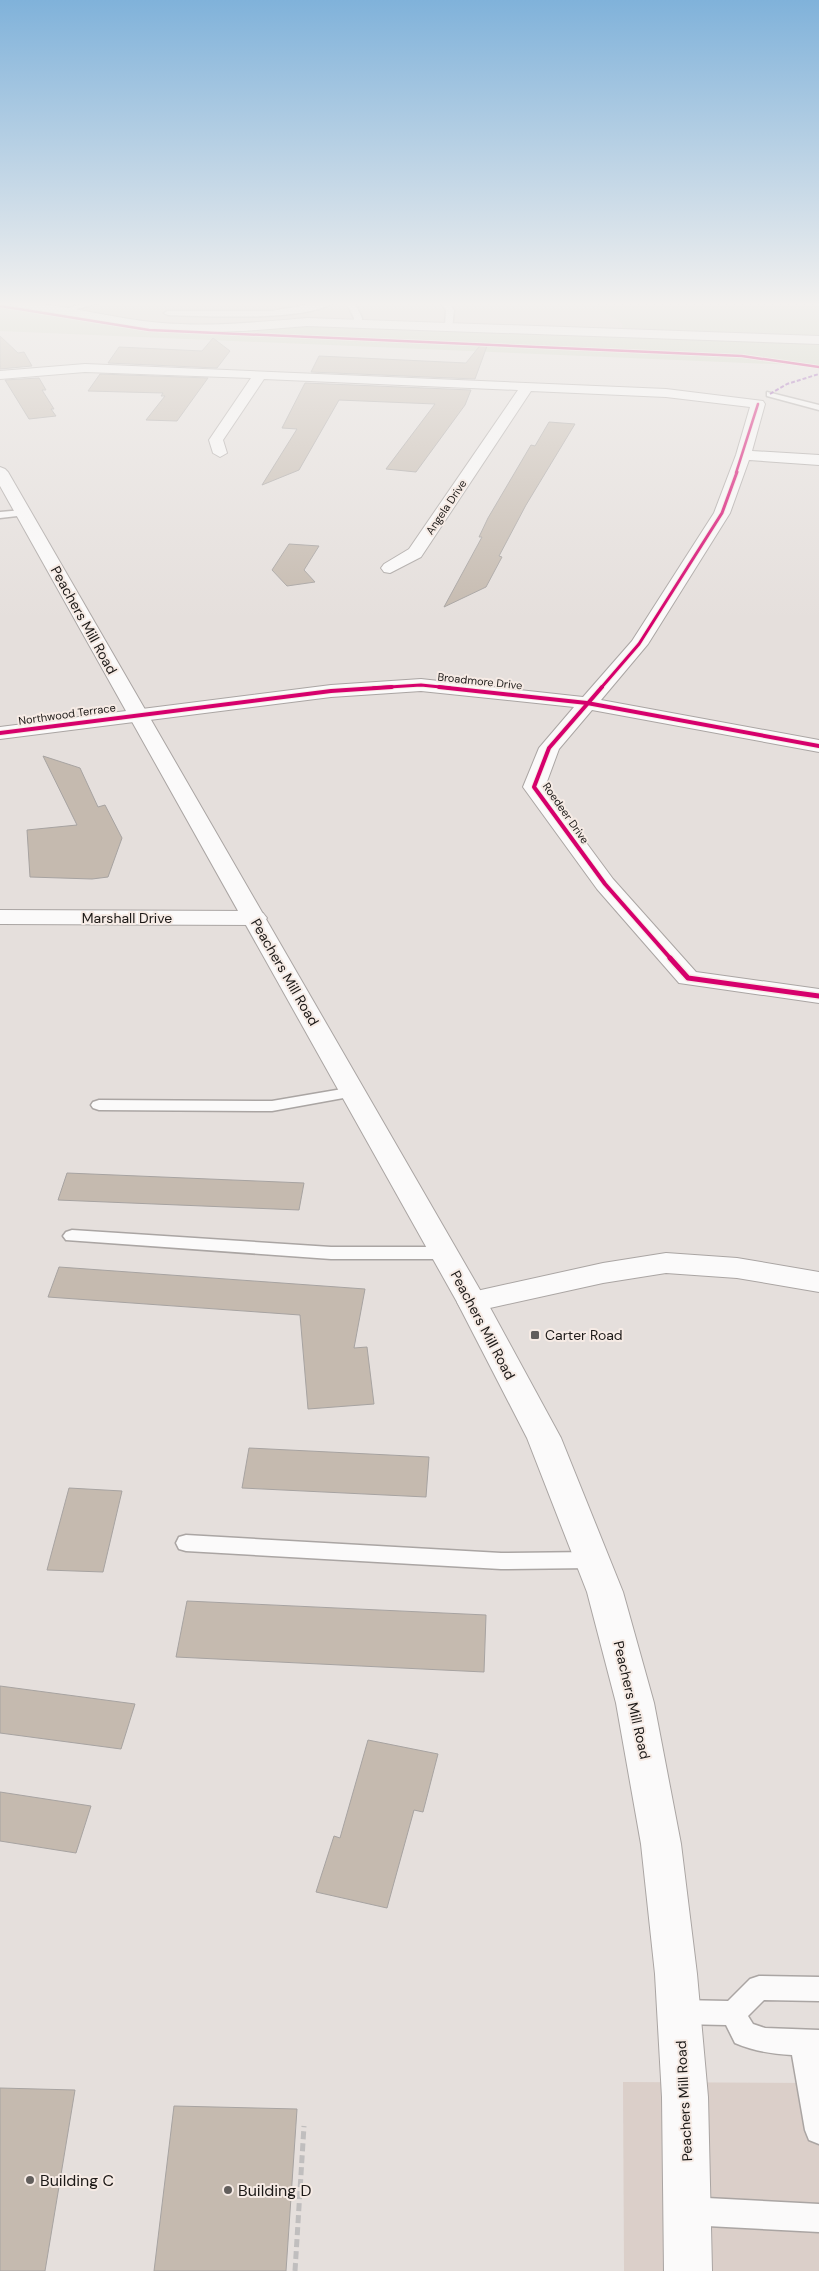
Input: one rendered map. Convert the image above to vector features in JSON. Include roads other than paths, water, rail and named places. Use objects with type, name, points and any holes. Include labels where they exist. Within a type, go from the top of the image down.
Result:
[{"type":"street","points":[[220,453],[216,440],[238,408]]},
{"type":"street","name":"Angela Drive","points":[[390,568],[415,553],[513,408]]},
{"type":"street","name":"Roedeer Drive","points":[[761,408],[722,513],[639,644],[549,748],[534,787],[605,884],[688,978],[819,996]]},
{"type":"street","points":[[743,455],[819,460]]},
{"type":"street","name":"Peachers Mill Road","points":[[0,472],[12,514],[137,715],[354,1092],[472,1302],[544,1438],[605,1592],[635,1703],[661,1844],[679,2012],[685,2097],[688,2271]]},
{"type":"street","name":"Broadmore Drive","points":[[137,715],[170,713],[331,690],[421,685],[587,703],[819,746]]},
{"type":"street","name":"Northwood Terrace","points":[[0,733],[137,715]]},
{"type":"street","name":"Marshall Drive","points":[[0,917],[254,918]]},
{"type":"street","points":[[472,1302],[603,1273],[666,1263],[737,1268],[819,1282]]},
{"type":"lane","points":[[100,1104],[272,1106],[354,1092]]},
{"type":"lane","points":[[72,1236],[332,1253],[444,1253]]},
{"type":"lane","points":[[186,1543],[502,1561],[592,1560]]},
{"type":"lane","points":[[679,2012],[733,2013],[759,1988],[819,1989]]},
{"type":"lane","points":[[733,2013],[744,2034],[765,2042],[811,2043],[819,2130]]},
{"type":"lane","points":[[688,2211],[819,2218]]},
{"type":"place","name":"Carter Road","points":[[535,1335]]},
{"type":"place","name":"Building C","points":[[30,2180]]},
{"type":"place","name":"Building D","points":[[228,2190]]}]
